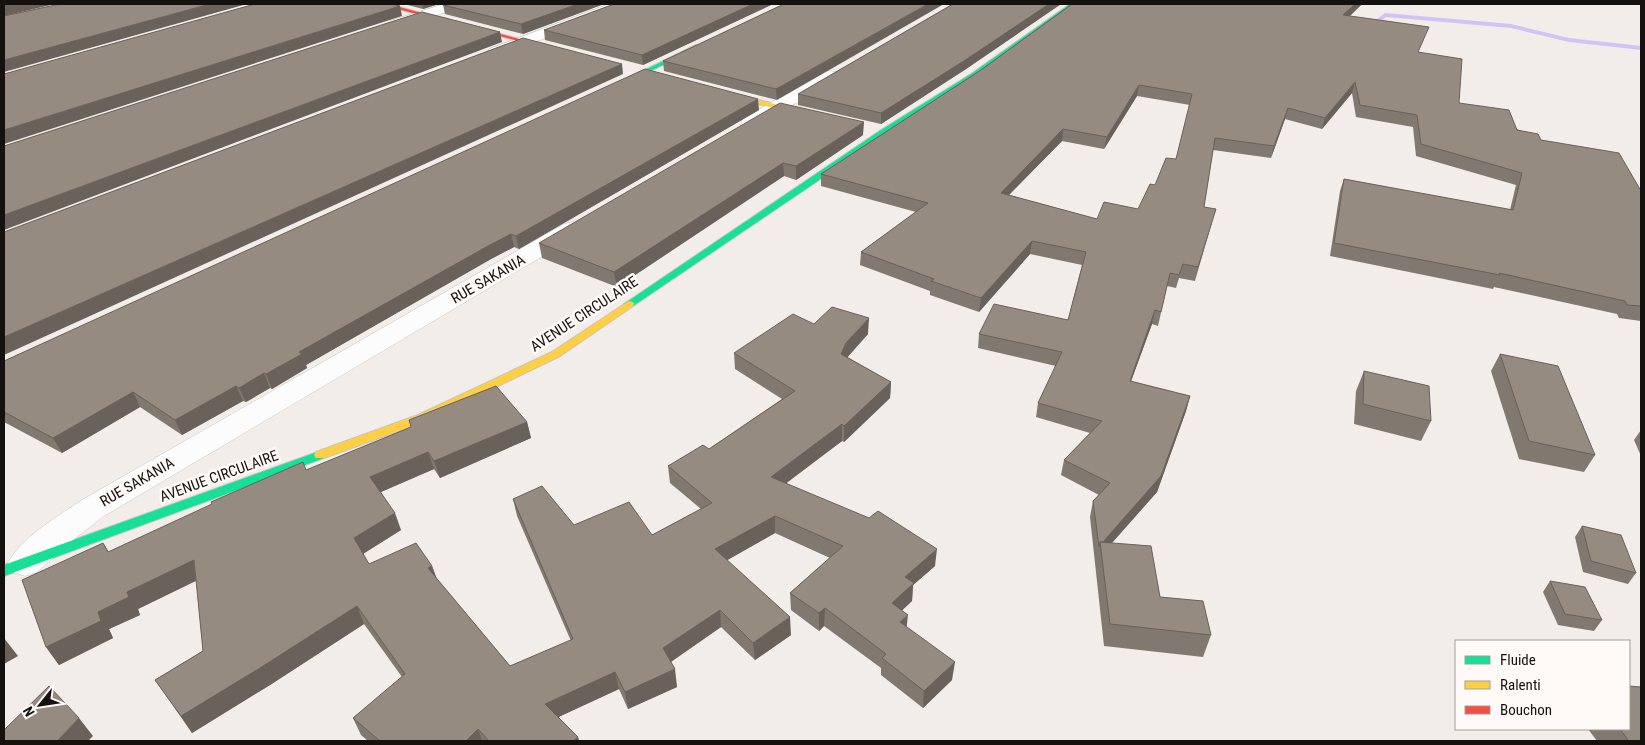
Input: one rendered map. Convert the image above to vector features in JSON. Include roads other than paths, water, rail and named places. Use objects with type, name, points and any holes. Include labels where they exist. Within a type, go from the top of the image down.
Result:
[{"type":"street","points":[[382,4],[562,50]]},
{"type":"street","points":[[378,30],[457,4]]},
{"type":"street","points":[[478,58],[621,4]]},
{"type":"street","name":"AVENUE CIRCULAIRE","points":[[14,567],[422,418],[556,354],[884,132],[965,80],[1073,4]]},
{"type":"street","points":[[600,93],[707,42]]},
{"type":"street","points":[[733,132],[853,63]]},
{"type":"street","points":[[626,68],[663,77]]},
{"type":"street","points":[[710,90],[820,118]]},
{"type":"street","points":[[866,128],[884,132]]},
{"type":"street","name":"RUE SAKANIA","points":[[14,567],[92,508],[592,217]]},
{"type":"waterway","points":[[1367,29],[1385,15],[1511,26],[1569,40],[1641,48]]}]
